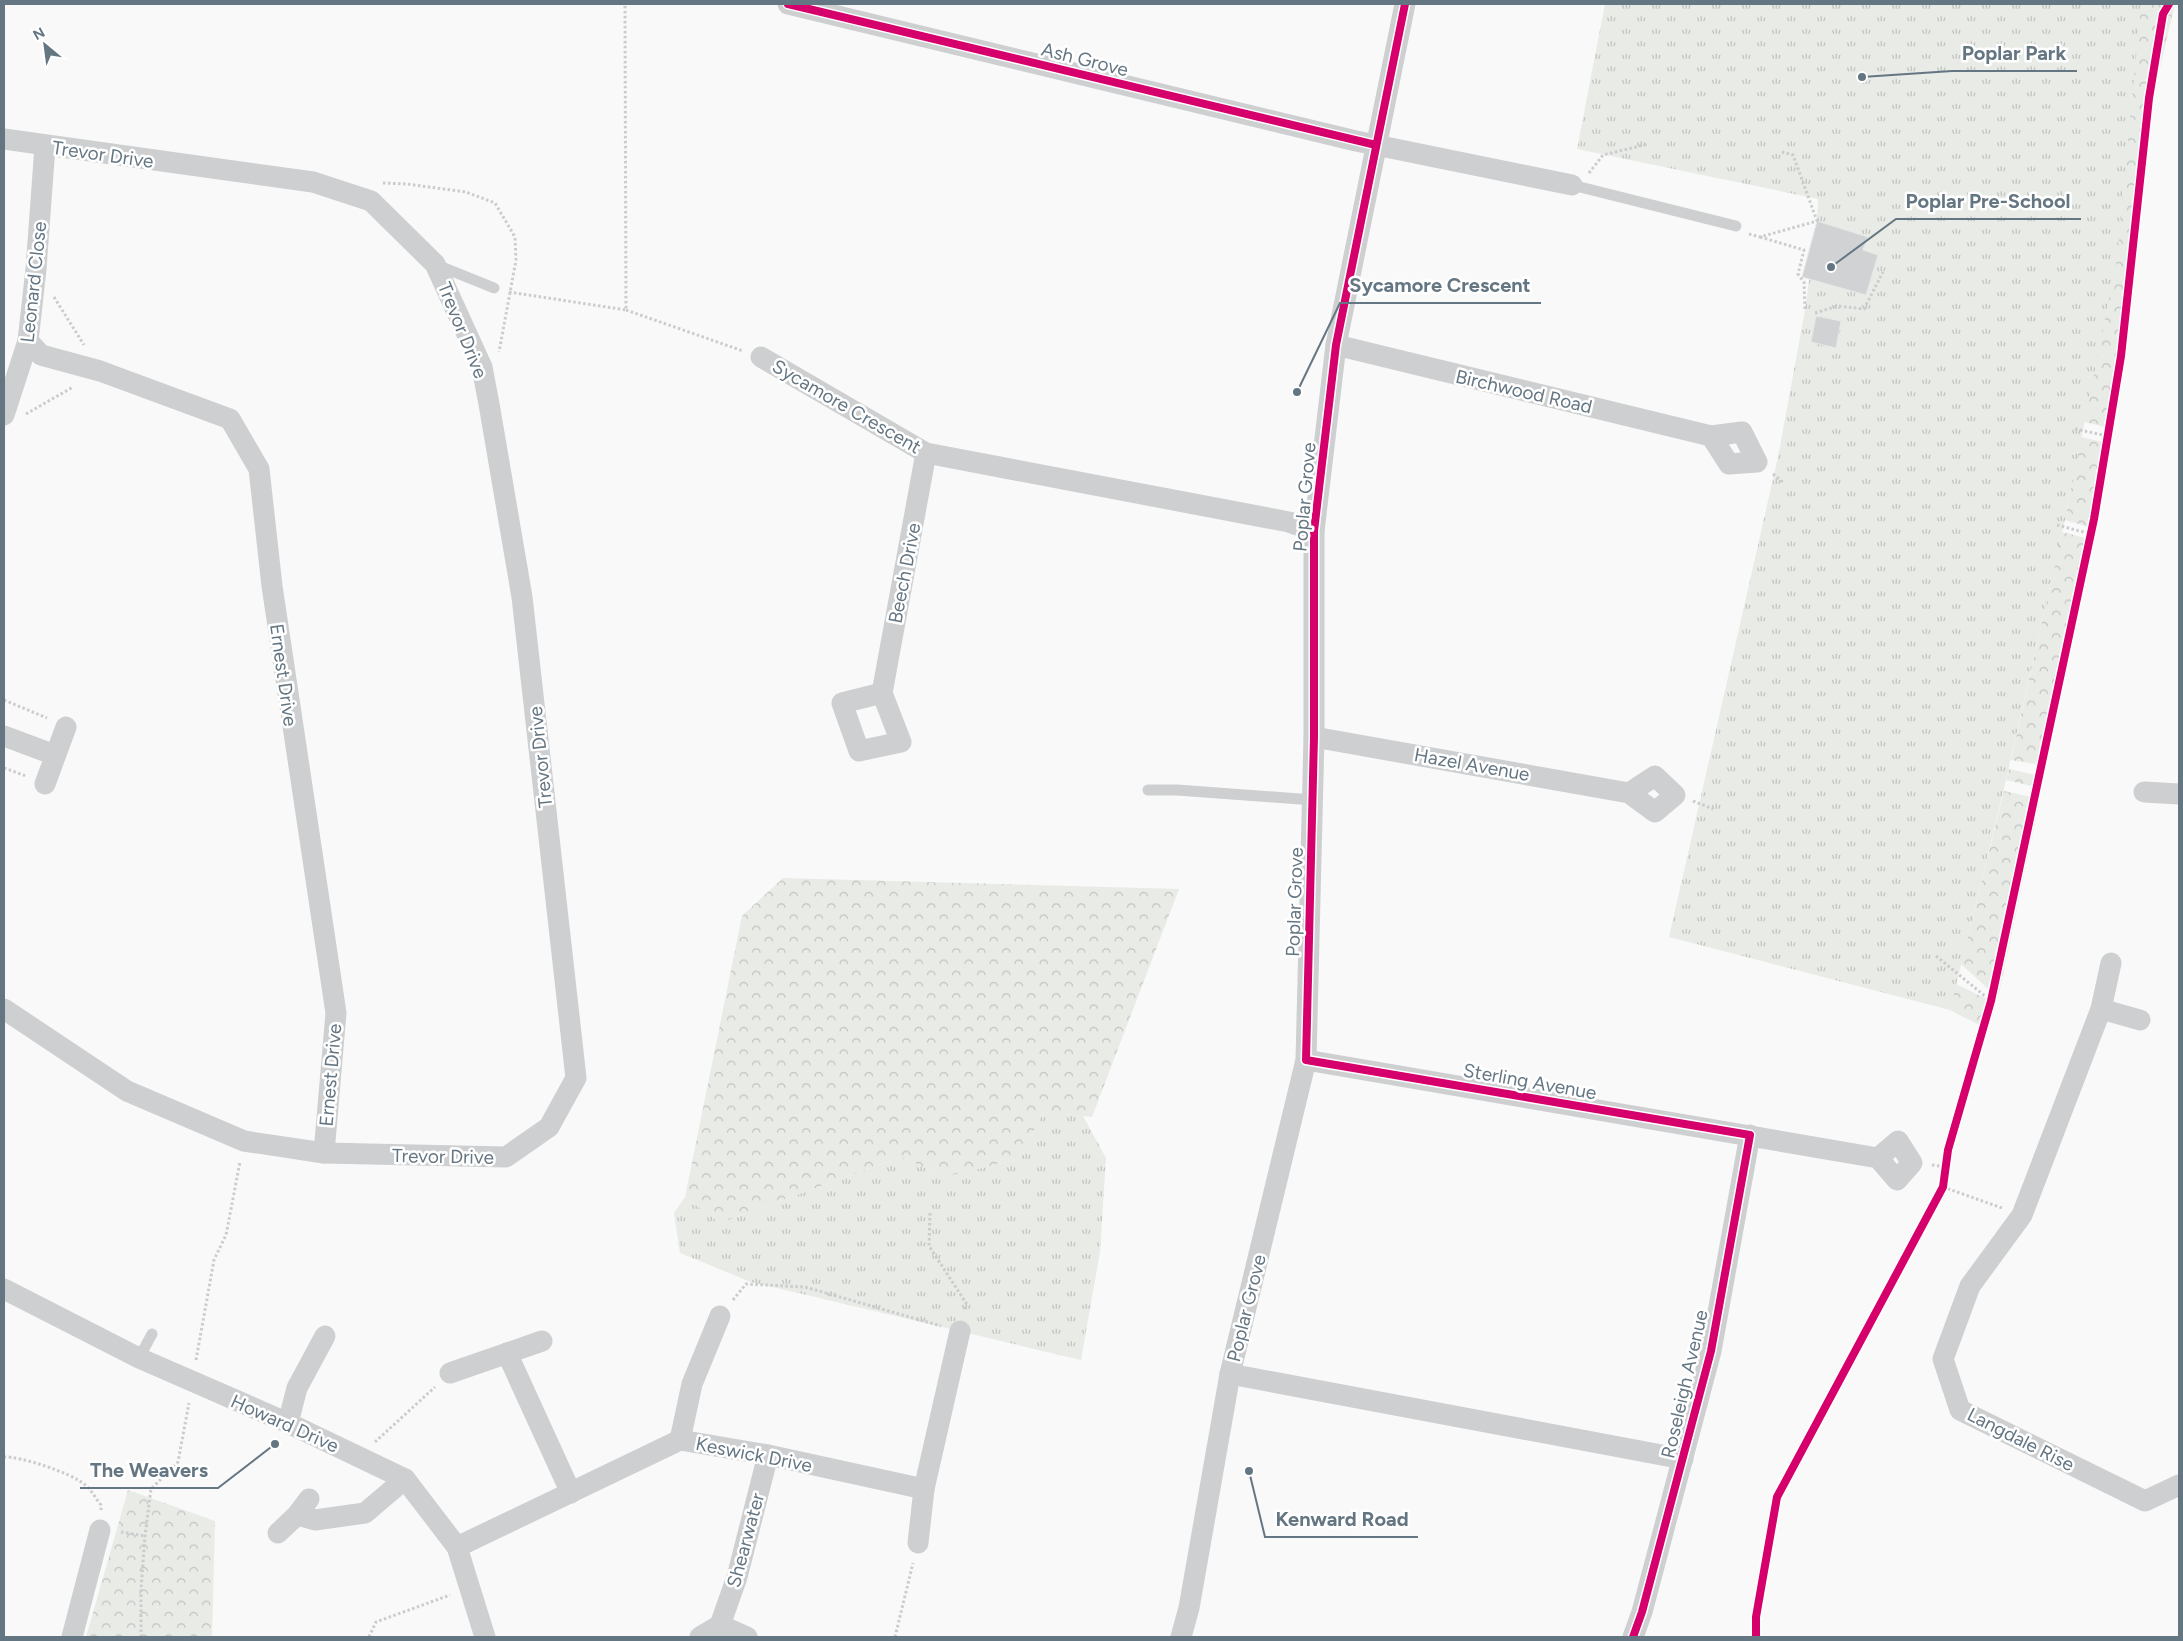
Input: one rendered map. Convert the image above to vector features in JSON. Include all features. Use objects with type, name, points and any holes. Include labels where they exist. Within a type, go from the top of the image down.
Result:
[{"type":"street","name":"Ash Grove","points":[[788,4],[1376,145]]},
{"type":"street","name":"Poplar Grove","points":[[1181,1637],[1189,1608],[1230,1374],[1306,1060],[1314,737],[1314,531],[1336,345],[1405,4]]},
{"type":"street","name":"Trevor Drive","points":[[4,139],[313,182],[371,202],[435,264],[482,367],[489,404],[522,597],[576,1078],[548,1127],[506,1157],[324,1153],[244,1141],[126,1091],[4,1009]]},
{"type":"street","points":[[1376,145],[1577,186]]},
{"type":"street","name":"Leonard Close","points":[[12,416],[28,341],[36,269],[45,146]]},
{"type":"street","name":"Ernest Drive","points":[[28,341],[41,355],[100,371],[230,420],[259,469],[272,586],[336,1013],[324,1153]]},
{"type":"street","name":"Birchwood Road","points":[[1336,345],[1711,436]]},
{"type":"street","name":"Sycamore Crescent","points":[[761,357],[926,453],[1289,522],[1314,531]]},
{"type":"street","name":"Beech Drive","points":[[882,693],[926,453]]},
{"type":"street","points":[[45,784],[66,727]]},
{"type":"street","points":[[4,736],[55,755]]},
{"type":"street","name":"Hazel Avenue","points":[[1314,737],[1629,792]]},
{"type":"street","points":[[2144,792],[2179,794]]},
{"type":"street","name":"Langdale Rise","points":[[2111,963],[2101,1009],[2022,1215],[1970,1286],[1942,1359],[1960,1410],[2146,1501],[2179,1485]]},
{"type":"street","points":[[2101,1009],[2140,1020]]},
{"type":"street","name":"Sterling Avenue","points":[[1306,1060],[1750,1134],[1878,1158]]},
{"type":"street","name":"Roseleigh Avenue","points":[[1633,1637],[1642,1612],[1711,1351],[1750,1134]]},
{"type":"street","name":"Howard Drive","points":[[4,1289],[139,1358],[288,1423],[405,1479],[457,1547],[485,1637]]},
{"type":"street","points":[[680,1440],[692,1384],[720,1316]]},
{"type":"street","points":[[918,1543],[924,1490],[960,1331]]},
{"type":"street","points":[[288,1423],[297,1388],[325,1336]]},
{"type":"street","points":[[450,1373],[542,1341]]},
{"type":"street","points":[[507,1353],[571,1493]]},
{"type":"street","points":[[1230,1374],[1683,1459]]},
{"type":"street","name":"Keswick Drive","points":[[457,1547],[680,1440],[768,1455],[924,1490]]},
{"type":"street","name":"Shearwater","points":[[720,1625],[737,1577],[768,1455]]},
{"type":"street","points":[[278,1533],[303,1507],[316,1520],[365,1513],[405,1479]]},
{"type":"street","points":[[72,1637],[100,1530]]},
{"type":"street","points":[[700,1637],[720,1625],[747,1637]]},
{"type":"lane","points":[[1577,186],[1736,226]]},
{"type":"lane","points":[[435,264],[494,288]]},
{"type":"lane","points":[[1148,790],[1177,790],[1313,800]]},
{"type":"lane","points":[[139,1358],[152,1334]]},
{"type":"path","points":[[625,4],[626,310]]},
{"type":"path","points":[[1577,186],[1603,155],[1648,144]]},
{"type":"path","points":[[1760,237],[1817,221],[1793,155],[1782,152]]},
{"type":"path","points":[[379,183],[407,184],[466,192],[495,203],[515,237],[516,260],[498,357]]},
{"type":"path","points":[[1736,226],[1746,233],[1804,250],[1798,274],[1804,282],[1805,310]]},
{"type":"path","points":[[12,416],[100,371],[36,269]]},
{"type":"path","points":[[1815,313],[1838,306],[1864,308],[1883,272]]},
{"type":"path","points":[[494,288],[626,310],[761,357]]},
{"type":"path","points":[[2075,429],[2107,440],[2109,428]]},
{"type":"path","points":[[2057,525],[2091,533]]},
{"type":"path","points":[[4,700],[66,727]]},
{"type":"path","points":[[1936,956],[1991,1001]]},
{"type":"path","points":[[1988,1010],[1993,991]]},
{"type":"path","points":[[141,1637],[145,1536],[152,1488],[178,1462],[214,1260],[226,1235],[244,1141]]},
{"type":"path","points":[[1938,1196],[1944,1180],[1947,1158]]},
{"type":"path","points":[[1944,1180],[2022,1215]]},
{"type":"path","points":[[720,1316],[746,1284],[756,1284],[805,1288],[960,1331],[966,1303],[929,1246],[930,1213]]},
{"type":"path","points":[[359,1457],[450,1373]]},
{"type":"path","points":[[4,1457],[13,1457],[54,1470],[84,1484],[101,1505],[100,1530],[145,1536]]},
{"type":"path","points":[[895,1637],[918,1543]]},
{"type":"path","points":[[369,1637],[376,1622],[469,1588]]},
{"type":"green space","points":[[1605,4],[2141,4],[2117,259],[2065,520],[2006,780],[1950,1010],[1669,937],[1778,457],[1805,310],[1817,221],[1818,199],[1577,149]]},
{"type":"green space","points":[[2132,4],[2175,4],[2146,127],[2109,428],[2085,422],[2090,354]]},
{"type":"green space","points":[[2081,437],[2107,443],[2092,528],[2065,520]]},
{"type":"green space","points":[[2062,532],[2089,539],[2041,765],[2011,760]]},
{"type":"green space","points":[[2009,769],[2039,776],[2036,787],[2006,780]]},
{"type":"green space","points":[[2004,791],[2040,799],[1998,998],[1961,964]]},
{"type":"green space","points":[[783,878],[1179,889],[1092,1117],[1044,1112],[1019,1159],[945,1177],[901,1157],[720,1223],[685,1197],[742,916]]},
{"type":"green space","points":[[1956,984],[1991,1001],[1983,1027],[1950,1010]]},
{"type":"green space","points":[[1044,1112],[1083,1116],[1106,1158],[1100,1252],[1081,1360],[751,1282],[680,1253],[674,1213],[685,1197],[720,1223],[901,1157],[945,1177],[1019,1159]]},
{"type":"green space","points":[[128,1490],[215,1521],[212,1637],[86,1637]]},
{"type":"building","points":[[1817,221],[1868,237],[1863,250],[1878,255],[1866,295],[1802,277]]},
{"type":"building","points":[[1816,316],[1841,321],[1836,348],[1811,342]]},
{"type":"cycle path","points":[[788,4],[1376,145]]},
{"type":"cycle path","points":[[1405,4],[1336,345],[1314,531],[1314,737],[1306,1060],[1750,1135],[1711,1351],[1642,1612],[1633,1637]]},
{"type":"cycle path","points":[[1756,1637],[1756,1617],[1777,1497],[1943,1187],[1948,1150],[1991,1001],[2094,519],[2121,356],[2149,98],[2163,14],[2169,4]]},
{"type":"place","name":"Poplar Park","points":[[1862,77]]},
{"type":"place","name":"Poplar Pre-School","points":[[1831,267]]},
{"type":"place","name":"Sycamore Crescent","points":[[1297,392]]},
{"type":"place","name":"The Weavers","points":[[275,1444]]},
{"type":"place","name":"Kenward Road","points":[[1249,1471]]}]
